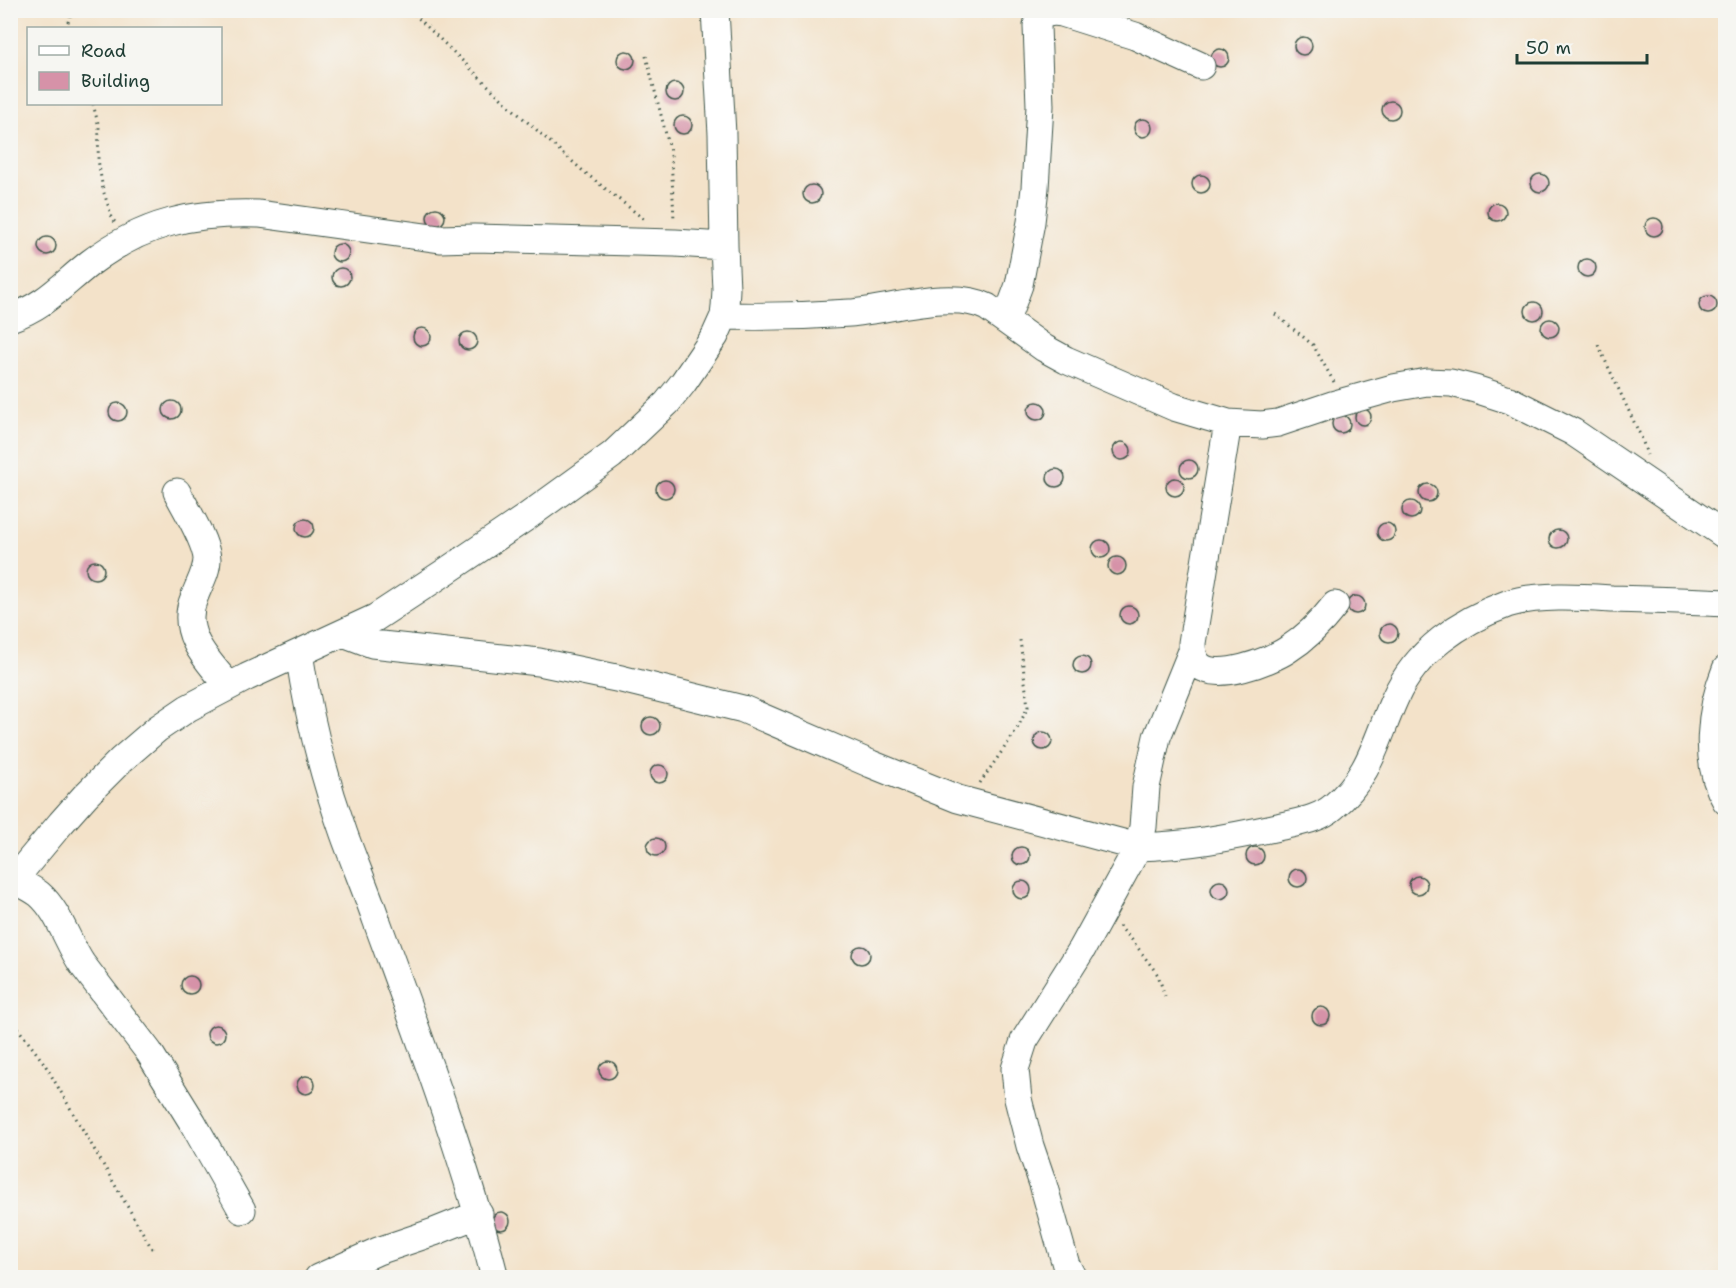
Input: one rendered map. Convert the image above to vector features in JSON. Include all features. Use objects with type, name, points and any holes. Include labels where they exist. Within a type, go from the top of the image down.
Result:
[{"type":"street","points":[[243,1210],[149,1052],[72,949],[58,917],[41,896],[32,889],[12,882],[61,823],[121,760],[156,729],[188,708],[229,686],[375,618],[525,518],[612,455],[672,396],[706,350],[724,316],[726,289],[723,246],[722,134],[715,10]]},
{"type":"street","points":[[1006,320],[1019,285],[1031,222],[1040,105],[1038,20],[1046,13],[1062,13],[1135,36],[1201,66]]},
{"type":"street","points":[[10,318],[28,312],[41,304],[90,263],[130,237],[165,224],[202,215],[259,214],[440,239],[474,238],[723,246]]},
{"type":"street","points":[[724,316],[868,312],[950,300],[966,300],[978,303],[1044,348],[1089,370],[1174,407],[1228,423],[1262,425],[1278,423],[1393,388],[1427,382],[1451,383],[1509,400],[1573,432],[1725,536]]},
{"type":"street","points":[[1073,1278],[1066,1265],[1030,1146],[1018,1099],[1015,1070],[1024,1041],[1082,949],[1138,847],[1143,827],[1146,787],[1157,737],[1192,651],[1228,423]]},
{"type":"street","points":[[177,492],[203,545],[207,560],[192,603],[190,624],[193,636],[201,652],[229,686]]},
{"type":"street","points":[[343,633],[372,644],[539,662],[621,679],[743,709],[967,802],[1138,847],[1166,846],[1250,833],[1314,818],[1332,808],[1356,784],[1366,769],[1408,673],[1449,632],[1472,618],[1510,603],[1541,598],[1576,597],[1725,603]]},
{"type":"street","points":[[1192,651],[1199,666],[1213,672],[1242,668],[1268,660],[1300,641],[1319,625],[1335,605]]},
{"type":"street","points":[[299,653],[314,734],[344,834],[459,1150],[495,1278]]},
{"type":"street","points":[[1725,669],[1714,708],[1712,736],[1713,762],[1718,788],[1725,801]]},
{"type":"street","points":[[318,1278],[378,1251],[478,1214]]},
{"type":"path","points":[[66,27],[72,10]]},
{"type":"path","points":[[410,10],[506,103],[583,171],[647,222]]},
{"type":"path","points":[[646,56],[670,154],[675,243]]},
{"type":"path","points":[[93,105],[99,126],[98,159],[112,220],[130,237]]},
{"type":"path","points":[[1275,314],[1313,345],[1345,401]]},
{"type":"path","points":[[1598,345],[1642,439],[1657,489]]},
{"type":"path","points":[[967,802],[1016,731],[1028,707],[1020,640]]},
{"type":"path","points":[[1110,899],[1117,923],[1158,975],[1165,996]]},
{"type":"path","points":[[10,1018],[44,1063],[154,1252]]},
{"type":"building","points":[[1303,37],[1309,40],[1312,46],[1309,52],[1303,55],[1297,52],[1294,46],[1297,40]]},
{"type":"building","points":[[1220,49],[1226,52],[1229,58],[1226,64],[1220,67],[1214,64],[1211,58],[1214,52]]},
{"type":"building","points":[[626,51],[632,54],[635,60],[632,66],[626,69],[620,66],[617,60],[620,54]]},
{"type":"building","points":[[675,83],[681,86],[684,92],[681,98],[675,101],[669,98],[666,92],[669,86]]},
{"type":"building","points":[[1391,101],[1397,104],[1400,110],[1397,116],[1391,119],[1385,116],[1382,110],[1385,104]]},
{"type":"building","points":[[683,116],[689,119],[692,125],[689,131],[683,134],[677,131],[674,125],[677,119]]},
{"type":"building","points":[[1143,119],[1149,122],[1152,128],[1149,134],[1143,137],[1137,134],[1134,128],[1137,122]]},
{"type":"building","points":[[1540,174],[1546,177],[1549,183],[1546,189],[1540,192],[1534,189],[1531,183],[1534,177]]},
{"type":"building","points":[[1201,175],[1207,178],[1210,184],[1207,190],[1201,193],[1195,190],[1192,184],[1195,178]]},
{"type":"building","points":[[812,185],[818,188],[821,194],[818,200],[812,203],[806,200],[803,194],[806,188]]},
{"type":"building","points":[[1497,203],[1503,206],[1506,212],[1503,218],[1497,221],[1491,218],[1488,212],[1491,206]]},
{"type":"building","points":[[436,208],[442,211],[445,217],[442,223],[436,226],[430,223],[427,217],[430,211]]},
{"type":"building","points":[[1654,218],[1660,221],[1663,227],[1660,233],[1654,236],[1648,233],[1645,227],[1648,221]]},
{"type":"building","points":[[47,237],[53,240],[56,246],[53,252],[47,255],[41,252],[38,246],[41,240]]},
{"type":"building","points":[[340,244],[346,247],[349,253],[346,259],[340,262],[334,259],[331,253],[334,247]]},
{"type":"building","points":[[1587,259],[1593,262],[1596,268],[1593,274],[1587,277],[1581,274],[1578,268],[1581,262]]},
{"type":"building","points":[[341,268],[347,271],[350,277],[347,283],[341,286],[335,283],[332,277],[335,271]]},
{"type":"building","points":[[1708,296],[1714,299],[1717,305],[1714,311],[1708,314],[1702,311],[1699,305],[1702,299]]},
{"type":"building","points":[[1534,302],[1540,305],[1543,311],[1540,317],[1534,320],[1528,317],[1525,311],[1528,305]]},
{"type":"building","points":[[1550,319],[1556,322],[1559,328],[1556,334],[1550,337],[1544,334],[1541,328],[1544,322]]},
{"type":"building","points":[[422,328],[428,331],[431,337],[428,343],[422,346],[416,343],[413,337],[416,331]]},
{"type":"building","points":[[468,332],[474,335],[477,341],[474,347],[468,350],[462,347],[459,341],[462,335]]},
{"type":"building","points":[[172,401],[178,404],[181,410],[178,416],[172,419],[166,416],[163,410],[166,404]]},
{"type":"building","points":[[1037,402],[1043,405],[1046,411],[1043,417],[1037,420],[1031,417],[1028,411],[1031,405]]},
{"type":"building","points":[[118,403],[124,406],[127,412],[124,418],[118,421],[112,418],[109,412],[112,406]]},
{"type":"building","points":[[1360,409],[1366,409],[1371,417],[1369,423],[1360,425],[1355,420],[1355,414]]},
{"type":"building","points":[[1341,415],[1347,418],[1350,424],[1347,430],[1341,433],[1335,430],[1332,424],[1335,418]]},
{"type":"building","points":[[1122,442],[1128,445],[1131,451],[1128,457],[1122,460],[1116,457],[1113,451],[1116,445]]},
{"type":"building","points":[[1189,460],[1195,463],[1198,469],[1195,475],[1189,478],[1183,475],[1180,469],[1183,463]]},
{"type":"building","points":[[1056,469],[1062,472],[1065,478],[1062,484],[1056,487],[1050,484],[1047,478],[1050,472]]},
{"type":"building","points":[[1175,478],[1181,481],[1184,487],[1181,493],[1175,496],[1169,493],[1166,487],[1169,481]]},
{"type":"building","points":[[665,480],[671,483],[674,489],[671,495],[665,498],[659,495],[656,489],[659,483]]},
{"type":"building","points":[[1428,484],[1434,487],[1437,493],[1434,499],[1428,502],[1422,499],[1419,493],[1422,487]]},
{"type":"building","points":[[1411,501],[1417,504],[1420,510],[1417,516],[1411,519],[1405,516],[1402,510],[1405,504]]},
{"type":"building","points":[[305,519],[311,522],[314,528],[311,534],[305,537],[299,534],[296,528],[299,522]]},
{"type":"building","points":[[1386,523],[1392,526],[1395,532],[1392,538],[1386,541],[1380,538],[1377,532],[1380,526]]},
{"type":"building","points":[[1558,530],[1564,533],[1567,539],[1564,545],[1558,548],[1552,545],[1549,539],[1552,533]]},
{"type":"building","points":[[1101,540],[1107,543],[1110,549],[1107,555],[1101,558],[1095,555],[1092,549],[1095,543]]},
{"type":"building","points":[[1117,557],[1123,560],[1126,566],[1123,572],[1117,575],[1111,572],[1108,566],[1111,560]]},
{"type":"building","points":[[95,561],[101,564],[104,570],[101,576],[95,579],[89,576],[86,570],[89,564]]},
{"type":"building","points":[[1356,596],[1362,599],[1365,605],[1362,611],[1356,614],[1350,611],[1347,605],[1350,599]]},
{"type":"building","points":[[1129,606],[1135,609],[1138,615],[1135,621],[1129,624],[1123,621],[1120,615],[1123,609]]},
{"type":"building","points":[[1389,624],[1395,627],[1398,633],[1395,639],[1389,642],[1383,639],[1380,633],[1383,627]]},
{"type":"building","points":[[1082,656],[1088,659],[1091,665],[1088,671],[1082,674],[1076,671],[1073,665],[1076,659]]},
{"type":"building","points":[[651,717],[657,720],[660,726],[657,732],[651,735],[645,732],[642,726],[645,720]]},
{"type":"building","points":[[1043,732],[1049,735],[1052,741],[1049,747],[1043,750],[1037,747],[1034,741],[1037,735]]},
{"type":"building","points":[[659,765],[665,768],[668,774],[665,780],[659,783],[653,780],[650,774],[653,768]]},
{"type":"building","points":[[656,838],[662,841],[665,847],[662,853],[656,856],[650,853],[647,847],[650,841]]},
{"type":"building","points":[[1021,847],[1027,850],[1030,856],[1027,862],[1021,865],[1015,862],[1012,856],[1015,850]]},
{"type":"building","points":[[1255,847],[1261,850],[1264,856],[1261,862],[1255,865],[1249,862],[1246,856],[1249,850]]},
{"type":"building","points":[[1298,869],[1304,872],[1307,878],[1304,884],[1298,887],[1292,884],[1289,878],[1292,872]]},
{"type":"building","points":[[1418,876],[1424,879],[1427,885],[1424,891],[1418,894],[1412,891],[1409,885],[1412,879]]},
{"type":"building","points":[[1022,881],[1028,884],[1031,890],[1028,896],[1022,899],[1016,896],[1013,890],[1016,884]]},
{"type":"building","points":[[1220,881],[1226,884],[1229,890],[1226,896],[1220,899],[1214,896],[1211,890],[1214,884]]},
{"type":"building","points":[[861,946],[867,949],[870,955],[867,961],[861,964],[855,961],[852,955],[855,949]]},
{"type":"building","points":[[190,976],[196,979],[199,985],[196,991],[190,994],[184,991],[181,985],[184,979]]},
{"type":"building","points":[[1321,1007],[1327,1010],[1330,1016],[1327,1022],[1321,1025],[1315,1022],[1312,1016],[1315,1010]]},
{"type":"building","points":[[216,1025],[222,1028],[225,1034],[222,1040],[216,1043],[210,1040],[207,1034],[210,1028]]},
{"type":"building","points":[[608,1061],[614,1064],[617,1070],[614,1076],[608,1079],[602,1076],[599,1070],[602,1064]]},
{"type":"building","points":[[306,1076],[312,1079],[315,1085],[312,1091],[306,1094],[300,1091],[297,1085],[300,1079]]},
{"type":"building","points":[[501,1212],[507,1215],[510,1221],[507,1227],[501,1230],[495,1227],[492,1221],[495,1215]]}]
